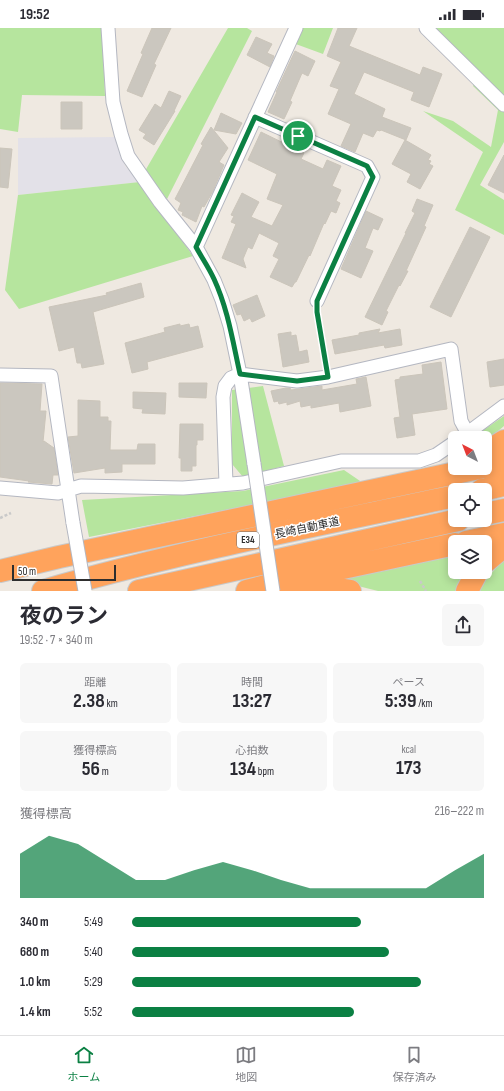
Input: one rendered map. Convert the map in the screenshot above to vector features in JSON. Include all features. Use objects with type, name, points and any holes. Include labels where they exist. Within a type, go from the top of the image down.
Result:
[{"type":"highway","points":[[492,449],[504,440]]},
{"type":"highway","points":[[492,465],[504,462]]},
{"type":"highway","points":[[428,479],[448,471]]},
{"type":"highway","points":[[0,571],[67,555],[448,475]]},
{"type":"highway","points":[[492,488],[504,485]]},
{"type":"highway","name":"長崎自動車道","points":[[43,591],[202,550],[448,497]]},
{"type":"highway","points":[[492,513],[504,510]]},
{"type":"highway","name":"E34","points":[[139,591],[448,522]]},
{"type":"highway","points":[[492,537],[504,534]]},
{"type":"highway","points":[[247,591],[296,578],[448,545]]},
{"type":"highway","points":[[492,556],[504,546]]},
{"type":"highway","points":[[467,591],[473,579]]},
{"type":"highway","points":[[265,591],[317,586],[350,591]]},
{"type":"street","points":[[108,28],[113,102],[128,156],[160,202],[196,247],[214,280],[230,326],[240,374],[273,591]]},
{"type":"street","points":[[196,247],[296,28]]},
{"type":"street","points":[[426,28],[504,105]]},
{"type":"street","points":[[255,117],[367,166],[373,177],[317,301]]},
{"type":"street","points":[[226,484],[223,397],[225,386],[231,378],[240,374],[297,381],[328,377],[451,349],[463,431]]},
{"type":"street","points":[[0,375],[51,376],[73,523],[86,591]]},
{"type":"street","points":[[471,431],[504,406]]},
{"type":"street","points":[[0,488],[58,493],[81,486],[183,488],[243,483],[341,461],[419,461],[436,455],[448,447]]},
{"type":"path","points":[[317,301],[317,312],[328,377]]},
{"type":"path","points":[[0,518],[11,513]]},
{"type":"path","points":[[420,581],[426,591]]},
{"type":"shaded area","points":[[116,137],[125,166],[140,182],[18,195],[18,138]]},
{"type":"green space","points":[[0,28],[102,28],[105,96],[22,95],[18,132],[0,129]]},
{"type":"green space","points":[[228,28],[247,28],[252,31],[167,199],[145,171]]},
{"type":"green space","points":[[300,28],[333,28],[323,54],[293,43]]},
{"type":"green space","points":[[434,28],[504,28],[504,142],[480,185],[504,200],[504,235],[455,210],[483,152],[423,111],[453,121],[491,147],[498,110],[473,86],[480,75]]},
{"type":"green space","points":[[140,182],[193,256],[19,309],[5,290],[18,195]]},
{"type":"green space","points":[[263,386],[284,466],[243,477],[232,464],[232,390]]},
{"type":"green space","points":[[504,416],[504,426],[492,436],[492,431],[482,431]]},
{"type":"green space","points":[[344,470],[363,483],[89,537],[82,500],[243,491]]},
{"type":"green space","points":[[448,554],[448,579],[464,579],[458,591],[378,591],[346,583],[343,578]]},
{"type":"green space","points":[[504,560],[504,591],[480,591],[483,582],[486,579],[492,579],[492,573]]},
{"type":"building","points":[[152,28],[171,28],[154,64],[156,65],[142,97],[127,91],[143,54],[141,53]]},
{"type":"building","points":[[338,28],[357,28],[349,46],[420,75],[423,67],[442,74],[429,107],[411,100],[414,92],[364,72],[354,94],[385,109],[382,117],[411,128],[406,140],[381,130],[377,130],[373,137],[363,133],[355,152],[341,146],[351,124],[328,114],[339,89],[330,86],[341,62],[327,56]]},
{"type":"building","points":[[256,37],[272,44],[267,53],[274,56],[270,67],[247,55]]},
{"type":"building","points":[[295,51],[315,61],[308,76],[302,73],[290,101],[292,102],[284,119],[268,112]]},
{"type":"building","points":[[169,91],[181,96],[175,111],[154,145],[143,138],[146,134],[139,130],[155,104],[161,108]]},
{"type":"building","points":[[61,102],[82,102],[82,129],[61,129]]},
{"type":"building","points":[[221,113],[242,123],[236,134],[214,130]]},
{"type":"building","points":[[211,127],[228,148],[219,162],[224,165],[213,191],[204,207],[202,206],[196,222],[182,215],[183,212],[178,210],[181,203],[175,199],[203,145],[201,144]]},
{"type":"building","points":[[261,132],[304,153],[301,159],[323,169],[327,160],[341,166],[332,186],[341,190],[336,201],[340,203],[336,213],[331,211],[325,224],[324,223],[310,256],[309,255],[292,287],[270,277],[279,259],[273,256],[279,243],[259,233],[252,249],[248,247],[243,259],[246,268],[222,258],[236,224],[231,222],[234,216],[231,215],[242,193],[259,202],[251,217],[272,226],[283,205],[267,199],[277,174],[248,160]]},
{"type":"building","points":[[405,140],[431,155],[428,160],[431,161],[429,164],[433,166],[420,189],[407,182],[411,174],[392,164]]},
{"type":"building","points":[[0,148],[12,149],[8,188],[0,187]]},
{"type":"building","points":[[504,155],[504,193],[488,185]]},
{"type":"building","points":[[417,199],[433,205],[424,226],[426,227],[406,271],[408,271],[386,311],[388,312],[382,325],[365,317],[415,213],[412,211]]},
{"type":"building","points":[[366,211],[383,219],[378,230],[373,228],[365,248],[373,251],[361,278],[341,269]]},
{"type":"building","points":[[470,227],[490,237],[451,317],[430,307]]},
{"type":"building","points":[[141,283],[144,297],[93,312],[104,364],[82,368],[81,363],[77,363],[74,347],[59,351],[49,307],[107,295],[106,293]]},
{"type":"building","points":[[257,295],[265,316],[252,322],[250,318],[244,321],[241,314],[237,315],[233,305]]},
{"type":"building","points":[[180,324],[180,326],[189,324],[190,328],[198,326],[203,347],[147,362],[148,369],[132,373],[125,343],[165,332],[164,328]]},
{"type":"building","points":[[380,329],[378,333],[400,329],[402,345],[385,348],[384,345],[335,354],[332,340]]},
{"type":"building","points":[[291,332],[291,336],[296,335],[299,352],[307,350],[309,362],[283,367],[278,334]]},
{"type":"building","points":[[504,359],[504,385],[490,387],[487,362]]},
{"type":"building","points":[[441,362],[447,409],[412,414],[415,435],[397,438],[394,418],[400,417],[395,380],[400,379],[400,377],[423,374],[422,365]]},
{"type":"building","points":[[366,377],[371,406],[340,412],[339,403],[311,408],[311,405],[301,407],[300,401],[287,405],[287,402],[279,404],[278,401],[274,402],[271,391],[286,388],[290,388],[291,390],[322,386],[322,390],[357,384],[356,379]]},
{"type":"building","points":[[0,383],[42,384],[40,411],[46,411],[43,442],[44,441],[54,448],[58,475],[53,475],[52,484],[28,482],[29,481],[0,477]]},
{"type":"building","points":[[179,383],[207,383],[206,398],[179,397]]},
{"type":"building","points":[[133,392],[166,393],[165,414],[142,413],[143,409],[133,408]]},
{"type":"building","points":[[78,400],[100,401],[100,417],[108,417],[108,421],[111,421],[110,450],[137,450],[138,444],[155,444],[155,464],[122,464],[122,472],[105,473],[105,468],[74,473],[68,437],[78,436]]},
{"type":"building","points":[[180,424],[203,424],[203,440],[197,440],[196,466],[192,466],[192,471],[181,471],[181,458],[179,458]]},
{"type":"route","points":[[255,117],[298,136],[367,166],[373,177],[317,301],[317,312],[328,377],[297,381],[240,374],[230,326],[222,300],[214,280],[196,247],[255,117]]}]
